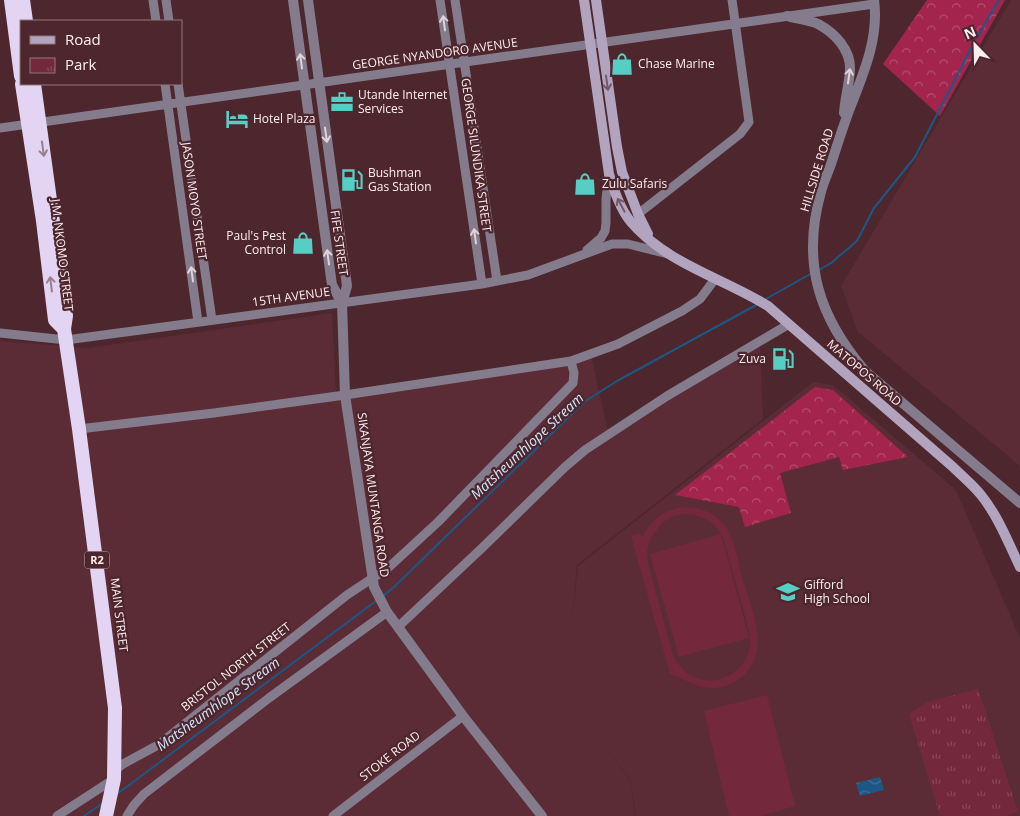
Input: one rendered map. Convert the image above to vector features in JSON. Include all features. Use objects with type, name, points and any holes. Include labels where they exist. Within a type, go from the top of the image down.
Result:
[{"type":"highway","points":[[11,0],[20,68]]},
{"type":"highway","points":[[23,0],[26,20]]},
{"type":"highway","name":"J.M. NKOMO STREET","points":[[22,85],[34,123],[66,316],[65,335]]},
{"type":"highway","name":"J.M. NKOMO STREET","points":[[34,85],[34,123]]},
{"type":"highway","name":"MAIN STREET","points":[[65,335],[115,708],[113,780],[107,813]]},
{"type":"main road","name":"MATOPOS ROAD","points":[[584,0],[608,174],[630,222],[672,255],[715,280],[768,306],[953,468],[980,493],[995,516],[1020,567]]},
{"type":"main road","points":[[596,0],[622,172],[638,214],[652,241]]},
{"type":"street","points":[[153,0],[156,20]]},
{"type":"street","points":[[166,0],[169,20]]},
{"type":"street","name":"FIFE STREET","points":[[293,0],[332,285],[342,303]]},
{"type":"street","name":"FIFE STREET","points":[[308,0],[347,286],[342,303]]},
{"type":"street","name":"GEORGE SILUNDIKA STREET","points":[[440,0],[482,284]]},
{"type":"street","name":"GEORGE SILUNDIKA STREET","points":[[455,0],[496,281]]},
{"type":"street","points":[[638,214],[740,134],[750,122],[732,0]]},
{"type":"street","name":"GEORGE NYANDORO AVENUE","points":[[0,128],[590,45],[874,2]]},
{"type":"street","name":"HILLSIDE ROAD","points":[[874,2],[874,32],[869,56],[843,124],[814,220],[813,264],[818,291],[834,328],[851,355],[865,372],[1020,503]]},
{"type":"street","points":[[788,16],[818,24],[834,35],[845,48],[849,58],[850,69],[843,124]]},
{"type":"street","name":"JASON MOYO STREET","points":[[165,85],[198,322]]},
{"type":"street","name":"JASON MOYO STREET","points":[[178,85],[212,320]]},
{"type":"street","name":"15TH AVENUE","points":[[581,256],[601,238],[605,231],[608,174]]},
{"type":"street","name":"15TH AVENUE","points":[[0,333],[65,335],[198,322],[482,284],[528,275],[612,244],[628,244],[672,255]]},
{"type":"street","points":[[79,429],[345,395],[572,361],[618,344],[682,311],[700,299],[715,280]]},
{"type":"street","name":"SIKANJAYA MUNTANGA ROAD","points":[[342,303],[345,395],[373,584],[385,609],[463,716],[542,816]]},
{"type":"street","points":[[398,626],[584,450],[667,396],[789,324]]},
{"type":"street","name":"BRISTOL NORTH STREET","points":[[57,816],[113,780],[123,764],[166,739],[348,595],[373,584],[438,522],[573,383],[572,361]]},
{"type":"street","points":[[127,816],[144,794],[385,609]]},
{"type":"street","name":"STOKE ROAD","points":[[333,816],[463,716]]},
{"type":"shaded area","points":[[1011,0],[1020,0],[1020,466],[858,332],[841,286]]},
{"type":"shaded area","points":[[332,313],[336,392],[591,356],[609,435],[760,344],[763,419],[577,565],[572,619],[578,566],[813,382],[833,385],[956,490],[1020,638],[1020,816],[636,816],[630,779],[600,740],[630,780],[635,816],[0,816],[0,341],[88,348]]},
{"type":"green space","points":[[927,0],[1005,0],[940,116],[883,64]]},
{"type":"green space","points":[[815,387],[833,390],[908,457],[843,470],[839,457],[780,473],[791,513],[745,527],[739,507],[675,495]]},
{"type":"green space","points":[[678,508],[696,508],[705,511],[721,521],[726,527],[735,547],[754,615],[758,640],[752,664],[741,678],[721,687],[701,687],[670,674],[631,536],[640,533],[642,538],[654,520]],"holes":[[[686,514],[702,517],[711,522],[723,537],[749,630],[749,648],[744,662],[734,673],[721,679],[707,680],[693,677],[681,667],[672,652],[648,564],[647,551],[650,539],[662,523],[673,516]]]},
{"type":"green space","points":[[721,534],[749,638],[679,657],[650,554]]},
{"type":"green space","points":[[978,689],[1018,812],[1005,816],[940,816],[909,714],[927,702]]},
{"type":"green space","points":[[767,695],[795,806],[760,816],[729,816],[704,711]]},
{"type":"water","points":[[880,777],[884,790],[860,796],[856,783]]},
{"type":"waterway","name":"Matsheumhlope Stream","points":[[819,270],[831,263],[857,241],[874,208],[915,157],[976,39],[999,0]]},
{"type":"waterway","name":"Matsheumhlope Stream","points":[[764,300],[812,273]]},
{"type":"waterway","name":"Matsheumhlope Stream","points":[[382,597],[584,402],[617,381],[758,304]]},
{"type":"waterway","name":"Matsheumhlope Stream","points":[[117,794],[376,601]]},
{"type":"waterway","name":"Matsheumhlope Stream","points":[[84,816],[103,803]]},
{"type":"place","name":"Chase Marine","points":[[622,64]]},
{"type":"place","name":"Utande Internet Services","points":[[342,102]]},
{"type":"place","name":"Hotel Plaza","points":[[237,119]]},
{"type":"place","name":"Bushman Gas Station","points":[[352,180]]},
{"type":"place","name":"Zulu Safaris","points":[[585,184]]},
{"type":"place","name":"Paul's Pest Control","points":[[303,243]]},
{"type":"place","name":"Zuva","points":[[783,359]]},
{"type":"place","name":"Gifford High School","points":[[788,592]]}]
